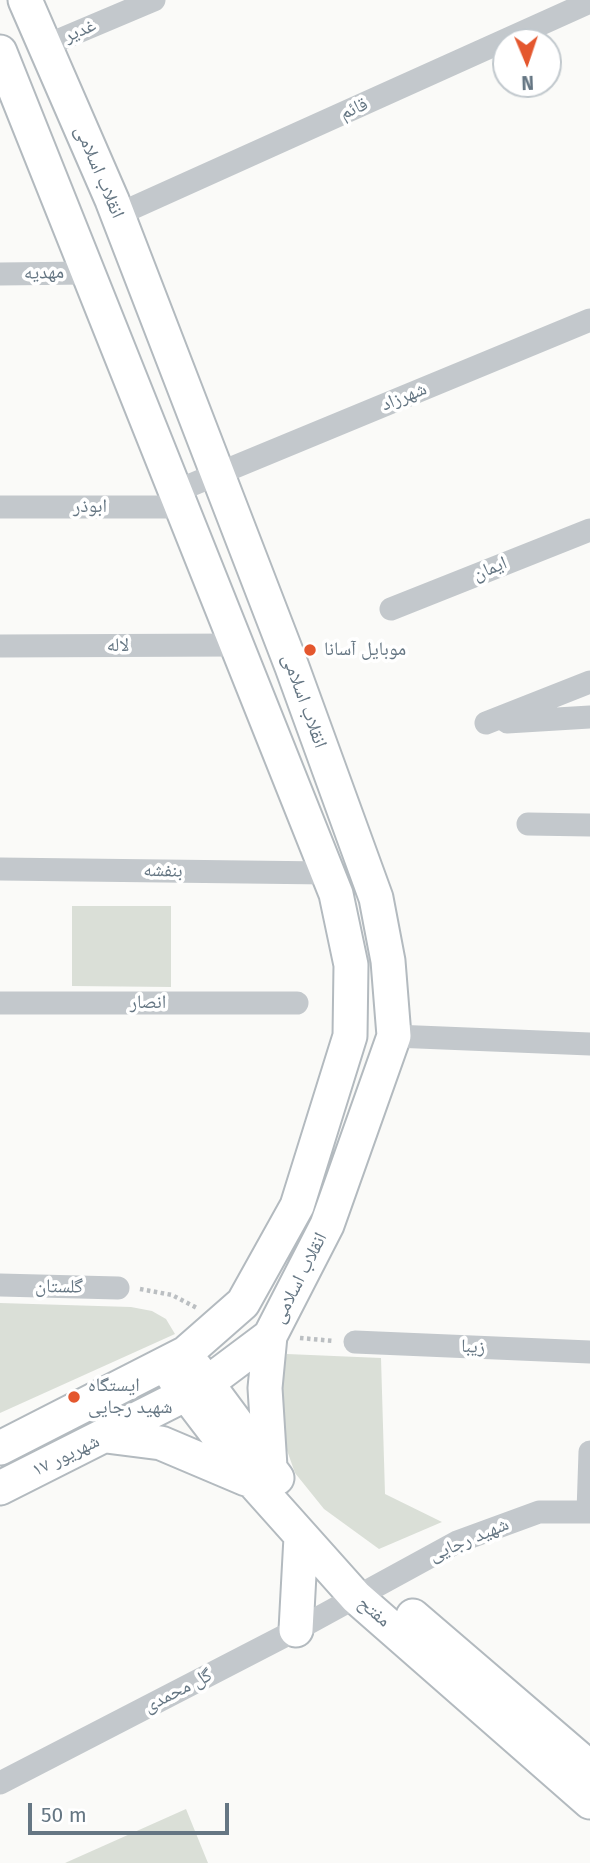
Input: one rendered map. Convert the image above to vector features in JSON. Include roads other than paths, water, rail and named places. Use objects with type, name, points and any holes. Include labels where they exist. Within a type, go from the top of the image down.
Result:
[{"type":"main road","name":"انقلاب اسلامی","points":[[25,0],[117,215],[217,473],[376,898],[388,961],[394,1036],[327,1225],[270,1336],[196,1390]]},
{"type":"main road","name":"انقلاب اسلامی","points":[[0,52],[327,873],[335,894],[351,965],[350,1036],[297,1206],[243,1303],[217,1327],[175,1358]]},
{"type":"main road","points":[[106,1436],[136,1437],[161,1443],[226,1468],[263,1477],[265,1388],[270,1336]]},
{"type":"main road","name":"مفتح","points":[[175,1358],[196,1390],[263,1477],[366,1590],[590,1802]]},
{"type":"main road","name":"۱۷ شهریور","points":[[0,1448],[175,1358]]},
{"type":"main road","name":"۱۷ شهریور","points":[[0,1488],[196,1390]]},
{"type":"main road","name":"مفتح","points":[[263,1477],[301,1537],[587,1763]]},
{"type":"main road","points":[[296,1630],[301,1537]]},
{"type":"street","name":"غدیر","points":[[45,46],[154,0]]},
{"type":"street","name":"قائم","points":[[117,215],[590,2]]},
{"type":"street","name":"مهدیه","points":[[0,274],[87,273]]},
{"type":"street","name":"شهرزاد","points":[[178,500],[217,473],[590,320]]},
{"type":"street","name":"ابوذر","points":[[0,507],[178,500]]},
{"type":"street","name":"ایمان","points":[[391,609],[590,530]]},
{"type":"street","name":"لاله","points":[[0,646],[236,645]]},
{"type":"street","points":[[590,682],[486,723],[590,718]]},
{"type":"street","points":[[527,824],[590,825]]},
{"type":"street","name":"بنفشه","points":[[0,869],[327,873]]},
{"type":"street","name":"انصار","points":[[0,1003],[296,1003]]},
{"type":"street","points":[[394,1036],[590,1044]]},
{"type":"street","name":"گلستان","points":[[0,1285],[118,1288]]},
{"type":"street","name":"زیبا","points":[[355,1342],[590,1352]]},
{"type":"street","points":[[589,1512],[590,1452]]},
{"type":"street","name":"شهید رجایی","points":[[366,1590],[457,1542],[539,1512],[589,1512]]},
{"type":"street","name":"گل محمدی","points":[[0,1783],[296,1630],[366,1590]]},
{"type":"place","name":"موبایل آسانا","points":[[310,650]]},
{"type":"place","name":"ایستگاه شهید رجایی","points":[[74,1397]]}]
